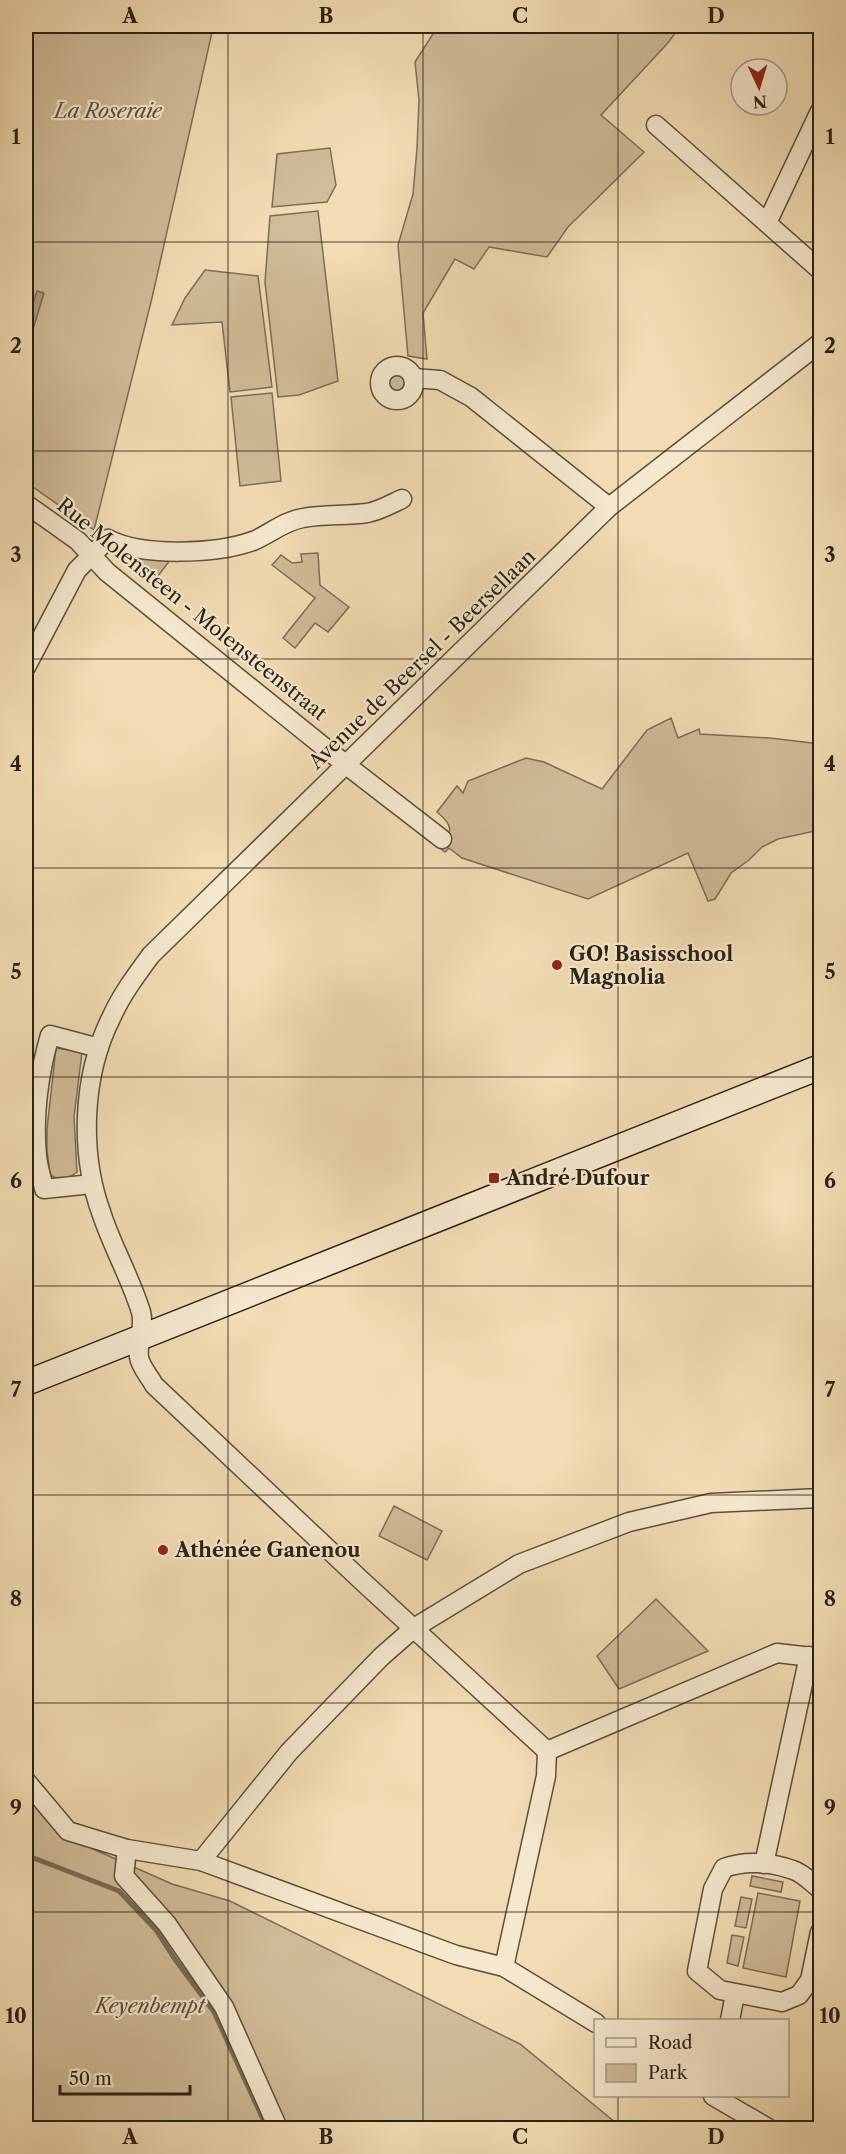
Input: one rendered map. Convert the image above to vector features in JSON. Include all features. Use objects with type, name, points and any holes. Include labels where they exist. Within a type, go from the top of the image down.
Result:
[{"type":"main road","points":[[26,1383],[820,1067]]},
{"type":"street","points":[[767,223],[820,111]]},
{"type":"street","points":[[656,125],[820,270]]},
{"type":"street","name":"Avenue de Beersel - Beersellaan","points":[[547,1751],[154,1385],[138,1359],[141,1314],[101,1214],[92,1184],[86,1131],[88,1101],[99,1048],[111,1016],[151,955],[609,507],[820,343]]},
{"type":"street","points":[[413,378],[440,380],[471,397],[609,507]]},
{"type":"street","points":[[26,667],[77,570],[108,539],[120,546],[153,552],[230,546],[253,540],[288,521],[369,513],[402,499]]},
{"type":"street","name":"Rue Molensteen - Molensteenstraat","points":[[26,504],[78,541],[107,572],[345,764],[442,839]]},
{"type":"street","points":[[92,1184],[44,1189],[37,1156],[36,1116],[45,1051],[50,1035],[99,1048]]},
{"type":"street","points":[[201,1862],[290,1752],[381,1657],[414,1628],[519,1564],[629,1522],[711,1503],[820,1498]]},
{"type":"street","points":[[504,1967],[546,1776],[547,1751],[777,1653],[815,1657],[764,1864]]},
{"type":"street","points":[[26,1781],[68,1831],[127,1849],[201,1862],[456,1955],[504,1967],[594,2022]]},
{"type":"street","points":[[127,1849],[124,1876],[167,1924],[224,2007],[278,2128]]},
{"type":"street","points":[[820,1889],[795,1870],[739,1862],[724,1868],[713,1889],[697,1971],[720,1990],[782,2002],[799,1995],[810,1980],[820,1932]]},
{"type":"street","points":[[730,2019],[735,1994]]},
{"type":"street","points":[[717,2097],[768,2128]]},
{"type":"green space","name":"La Roseraie","points":[[26,26],[206,26],[213,28],[152,298],[94,530],[26,482]]},
{"type":"green space","points":[[438,26],[681,26],[601,115],[644,152],[568,227],[547,257],[489,247],[474,269],[455,259],[423,313],[427,359],[408,356],[398,245],[413,194],[419,100],[415,62]]},
{"type":"green space","points":[[330,148],[336,185],[327,202],[272,207],[277,154]]},
{"type":"green space","points":[[318,211],[338,381],[299,395],[278,397],[265,282],[270,216]]},
{"type":"green space","points":[[205,270],[258,276],[272,387],[230,392],[222,322],[172,325],[185,298]]},
{"type":"green space","points":[[397,373],[404,376],[407,383],[404,390],[397,393],[390,390],[387,383],[390,376]]},
{"type":"green space","points":[[272,393],[281,481],[240,486],[231,397]]},
{"type":"green space","points":[[122,551],[171,559],[151,585],[128,566],[132,561],[127,557],[122,561],[117,557]]},
{"type":"green space","points":[[318,553],[320,585],[349,607],[328,632],[315,623],[295,648],[283,638],[315,598],[272,565],[281,555],[292,563],[302,562],[301,554]]},
{"type":"green space","points":[[671,718],[678,738],[699,729],[700,734],[770,738],[820,744],[820,830],[778,839],[762,847],[731,873],[715,899],[708,901],[688,853],[588,899],[462,858],[449,848],[445,852],[440,848],[450,829],[437,812],[457,786],[463,793],[468,781],[526,758],[544,762],[602,789],[647,730]]},
{"type":"green space","points":[[56,1048],[82,1052],[74,1117],[77,1172],[60,1178],[50,1174],[47,1150],[47,1129]]},
{"type":"green space","points":[[394,1506],[442,1531],[427,1560],[379,1536]]},
{"type":"green space","points":[[656,1599],[708,1651],[619,1689],[597,1656]]},
{"type":"green space","name":"Keyenbempt","points":[[26,1792],[73,1840],[172,1884],[230,1901],[520,2044],[622,2128],[26,2128]]},
{"type":"green space","points":[[752,1876],[783,1882],[781,1892],[750,1886]]},
{"type":"green space","points":[[758,1893],[800,1901],[786,1977],[743,1968]]},
{"type":"green space","points":[[741,1897],[752,1899],[746,1928],[735,1926]]},
{"type":"green space","points":[[732,1935],[744,1937],[738,1966],[727,1963]]},
{"type":"shaded area","points":[[37,291],[44,293],[34,326],[26,324]]},
{"type":"waterway","points":[[26,1855],[119,1891],[156,1930],[214,2012],[267,2128]]},
{"type":"place","name":"GO! Basisschool Magnolia","points":[[557,965]]},
{"type":"place","name":"André Dufour","points":[[494,1178]]},
{"type":"place","name":"Athénée Ganenou","points":[[163,1550]]}]
